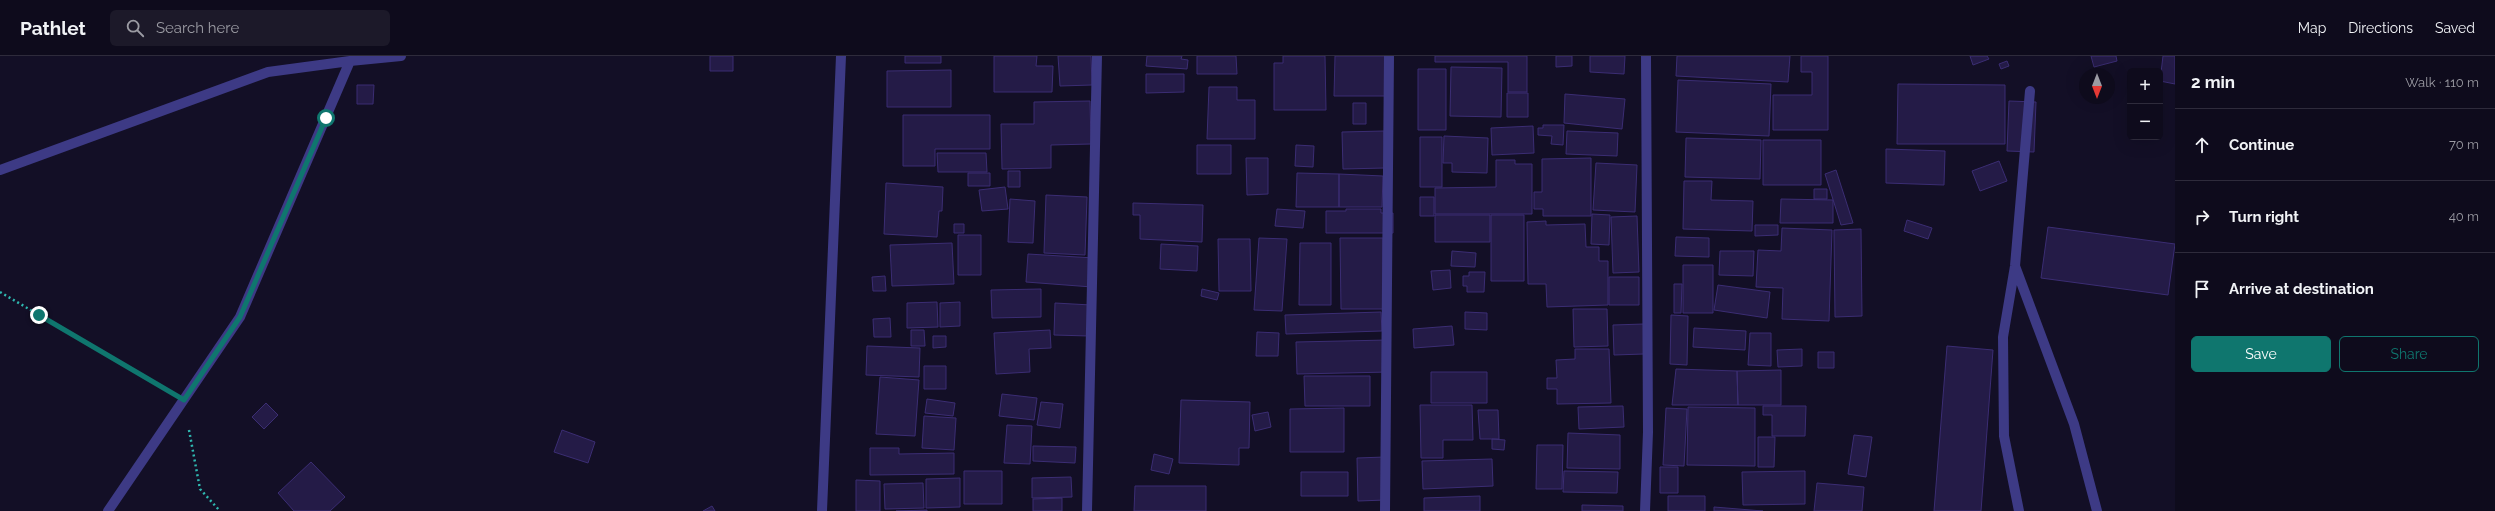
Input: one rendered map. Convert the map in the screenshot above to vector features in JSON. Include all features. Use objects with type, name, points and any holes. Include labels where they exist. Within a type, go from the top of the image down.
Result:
[{"type":"street","points":[[0,170],[268,72],[400,56]]},
{"type":"street","points":[[822,511],[841,56]]},
{"type":"street","points":[[1087,511],[1097,56]]},
{"type":"street","points":[[1385,511],[1390,56]]},
{"type":"street","points":[[1645,511],[1648,432],[1646,56]]},
{"type":"street","points":[[108,511],[240,317],[350,62]]},
{"type":"street","points":[[2019,511],[2004,436],[2002,337],[2015,266],[2030,91]]},
{"type":"street","points":[[2015,266],[2074,424],[2097,511]]},
{"type":"path","points":[[0,292],[184,400],[200,489],[220,511]]},
{"type":"building","points":[[710,56],[733,56],[733,71],[710,71]]},
{"type":"building","points":[[905,56],[941,56],[941,63],[905,63]]},
{"type":"building","points":[[994,56],[1037,56],[1036,66],[1053,66],[1052,92],[994,92]]},
{"type":"building","points":[[1058,56],[1091,56],[1092,85],[1060,86]]},
{"type":"building","points":[[1147,56],[1182,56],[1181,59],[1188,60],[1187,69],[1146,66]]},
{"type":"building","points":[[1197,56],[1236,56],[1237,74],[1197,74]]},
{"type":"building","points":[[1283,56],[1325,56],[1326,110],[1274,110],[1274,63],[1283,63]]},
{"type":"building","points":[[1335,56],[1393,56],[1392,96],[1334,96]]},
{"type":"building","points":[[1435,56],[1527,56],[1527,92],[1508,92],[1508,62],[1435,62]]},
{"type":"building","points":[[1556,56],[1572,56],[1572,66],[1556,67]]},
{"type":"building","points":[[1590,56],[1625,56],[1624,74],[1590,72]]},
{"type":"building","points":[[1677,56],[1790,56],[1788,82],[1676,76]]},
{"type":"building","points":[[1801,56],[1828,56],[1828,130],[1773,130],[1773,95],[1812,95],[1812,72],[1801,72]]},
{"type":"building","points":[[1970,56],[1987,56],[1989,59],[1973,65]]},
{"type":"building","points":[[2091,56],[2116,56],[2117,61],[2094,67]]},
{"type":"building","points":[[2163,56],[2175,56],[2175,84],[2163,82],[2163,68],[2162,68]]},
{"type":"building","points":[[2007,61],[2009,66],[2001,69],[1999,64]]},
{"type":"building","points":[[1451,67],[1502,68],[1501,117],[1450,116]]},
{"type":"building","points":[[1418,69],[1446,69],[1446,130],[1418,130]]},
{"type":"building","points":[[951,70],[951,107],[887,107],[887,71]]},
{"type":"building","points":[[1146,74],[1184,74],[1184,92],[1146,93]]},
{"type":"building","points":[[1678,80],[1771,84],[1769,136],[1676,132]]},
{"type":"building","points":[[1898,84],[2005,85],[2005,144],[1897,144]]},
{"type":"building","points":[[357,85],[374,85],[373,104],[357,104]]},
{"type":"building","points":[[1209,87],[1237,87],[1237,100],[1255,100],[1255,139],[1207,139]]},
{"type":"building","points":[[1507,93],[1528,93],[1528,117],[1507,117]]},
{"type":"building","points":[[1565,94],[1625,99],[1622,129],[1564,123]]},
{"type":"building","points":[[1090,101],[1091,144],[1051,145],[1051,168],[1002,169],[1001,124],[1034,124],[1034,102]]},
{"type":"building","points":[[2009,101],[2036,102],[2034,152],[2007,151]]},
{"type":"building","points":[[1353,103],[1366,103],[1366,124],[1353,124]]},
{"type":"building","points":[[903,115],[990,115],[990,149],[935,149],[935,166],[903,166]]},
{"type":"building","points":[[1543,125],[1564,125],[1563,145],[1551,144],[1552,136],[1538,135],[1538,128],[1543,128]]},
{"type":"building","points":[[1533,126],[1534,153],[1492,155],[1491,128]]},
{"type":"building","points":[[1384,131],[1385,168],[1343,169],[1342,132]]},
{"type":"building","points":[[1567,131],[1618,133],[1617,156],[1566,154]]},
{"type":"building","points":[[1444,136],[1488,138],[1487,173],[1452,172],[1452,163],[1443,163]]},
{"type":"building","points":[[1420,137],[1442,137],[1442,187],[1420,187]]},
{"type":"building","points":[[1686,138],[1761,140],[1760,179],[1685,177]]},
{"type":"building","points":[[1763,140],[1821,140],[1821,185],[1763,185]]},
{"type":"building","points":[[1197,145],[1231,145],[1231,174],[1197,174]]},
{"type":"building","points":[[1296,145],[1314,146],[1313,167],[1295,166]]},
{"type":"building","points":[[1886,149],[1945,151],[1944,185],[1886,183]]},
{"type":"building","points":[[937,153],[986,153],[987,172],[938,172]]},
{"type":"building","points":[[1246,158],[1268,158],[1268,194],[1247,195]]},
{"type":"building","points":[[1591,158],[1591,216],[1543,216],[1543,209],[1534,209],[1534,192],[1542,192],[1542,159]]},
{"type":"building","points":[[1496,160],[1515,160],[1515,164],[1532,164],[1532,214],[1435,214],[1435,188],[1496,187]]},
{"type":"building","points":[[1999,161],[2007,181],[1980,191],[1972,171]]},
{"type":"building","points":[[1596,163],[1637,165],[1635,212],[1593,210]]},
{"type":"building","points":[[1836,170],[1853,223],[1841,225],[1825,174]]},
{"type":"building","points":[[1008,171],[1020,171],[1020,187],[1008,187]]},
{"type":"building","points":[[968,173],[990,173],[990,186],[968,186]]},
{"type":"building","points":[[1297,173],[1339,174],[1339,207],[1296,207]]},
{"type":"building","points":[[1339,174],[1383,176],[1382,207],[1339,207]]},
{"type":"building","points":[[1684,181],[1712,181],[1711,200],[1753,201],[1752,231],[1683,229]]},
{"type":"building","points":[[886,183],[943,187],[942,211],[939,211],[937,237],[884,234]]},
{"type":"building","points":[[1005,187],[1008,209],[982,211],[979,190]]},
{"type":"building","points":[[1814,189],[1827,189],[1827,199],[1814,199]]},
{"type":"building","points":[[1046,195],[1087,197],[1085,255],[1044,253]]},
{"type":"building","points":[[1420,197],[1434,197],[1434,216],[1420,216]]},
{"type":"building","points":[[1010,199],[1035,201],[1033,243],[1008,242]]},
{"type":"building","points":[[1781,199],[1833,200],[1833,223],[1780,223]]},
{"type":"building","points":[[1133,203],[1203,205],[1202,242],[1140,239],[1140,215],[1133,215]]},
{"type":"building","points":[[1277,209],[1305,211],[1303,228],[1275,226]]},
{"type":"building","points":[[1346,209],[1381,209],[1381,213],[1393,213],[1393,233],[1326,233],[1326,211],[1346,211]]},
{"type":"building","points":[[1592,214],[1610,215],[1609,245],[1591,244]]},
{"type":"building","points":[[1435,215],[1490,215],[1490,242],[1435,242]]},
{"type":"building","points":[[1491,215],[1524,215],[1524,281],[1491,281]]},
{"type":"building","points":[[1637,216],[1639,272],[1613,273],[1611,217]]},
{"type":"building","points":[[1907,220],[1932,228],[1928,239],[1904,231]]},
{"type":"building","points":[[1546,221],[1546,225],[1585,224],[1586,247],[1599,247],[1599,261],[1608,261],[1608,305],[1547,307],[1546,284],[1528,284],[1527,222]]},
{"type":"building","points":[[954,224],[964,224],[964,233],[954,233]]},
{"type":"building","points":[[1755,225],[1778,225],[1778,235],[1755,236]]},
{"type":"building","points":[[2048,227],[2175,244],[2168,295],[2041,278]]},
{"type":"building","points":[[1782,228],[1832,230],[1829,321],[1782,319],[1783,288],[1756,287],[1758,250],[1781,251]]},
{"type":"building","points":[[1861,229],[1862,316],[1835,317],[1834,230]]},
{"type":"building","points":[[958,235],[981,235],[981,275],[958,275]]},
{"type":"building","points":[[1676,237],[1709,238],[1709,257],[1675,256]]},
{"type":"building","points":[[1259,238],[1287,239],[1282,311],[1254,310]]},
{"type":"building","points":[[1340,238],[1383,238],[1383,309],[1341,309]]},
{"type":"building","points":[[1218,239],[1250,239],[1251,291],[1219,291]]},
{"type":"building","points":[[952,243],[954,284],[892,286],[890,245]]},
{"type":"building","points":[[1300,243],[1331,243],[1331,305],[1299,305]]},
{"type":"building","points":[[1161,244],[1198,246],[1197,271],[1160,269]]},
{"type":"building","points":[[1452,251],[1476,253],[1475,267],[1451,266]]},
{"type":"building","points":[[1720,251],[1754,251],[1753,276],[1719,275]]},
{"type":"building","points":[[1028,254],[1094,258],[1092,287],[1026,282]]},
{"type":"building","points":[[1683,265],[1713,265],[1713,313],[1683,313]]},
{"type":"building","points":[[1450,270],[1451,288],[1433,290],[1431,271]]},
{"type":"building","points":[[1469,272],[1485,272],[1484,292],[1467,292],[1467,286],[1463,286],[1463,276],[1469,276]]},
{"type":"building","points":[[885,276],[886,291],[873,291],[872,277]]},
{"type":"building","points":[[1609,277],[1639,277],[1639,305],[1609,305]]},
{"type":"building","points":[[1674,284],[1682,284],[1681,313],[1674,313]]},
{"type":"building","points":[[1718,285],[1770,292],[1767,318],[1714,310]]},
{"type":"building","points":[[1041,289],[1041,317],[992,318],[991,290]]},
{"type":"building","points":[[1202,289],[1219,293],[1217,300],[1201,296]]},
{"type":"building","points":[[937,302],[938,327],[907,328],[907,303]]},
{"type":"building","points":[[960,302],[960,326],[940,327],[940,303]]},
{"type":"building","points":[[1055,303],[1091,305],[1089,336],[1054,335]]},
{"type":"building","points":[[1573,309],[1607,309],[1608,346],[1574,347]]},
{"type":"building","points":[[1381,312],[1382,331],[1286,334],[1285,315]]},
{"type":"building","points":[[1465,312],[1487,313],[1487,330],[1465,329]]},
{"type":"building","points":[[1671,315],[1688,316],[1687,365],[1670,364]]},
{"type":"building","points":[[890,318],[891,337],[874,337],[873,319]]},
{"type":"building","points":[[1644,324],[1644,354],[1614,355],[1613,325]]},
{"type":"building","points":[[1452,326],[1454,345],[1414,348],[1413,329]]},
{"type":"building","points":[[1694,328],[1746,331],[1745,350],[1693,347]]},
{"type":"building","points":[[911,330],[924,330],[925,346],[911,346]]},
{"type":"building","points":[[1050,330],[1051,348],[1029,349],[1030,372],[996,374],[994,333]]},
{"type":"building","points":[[1257,332],[1279,333],[1278,356],[1256,356]]},
{"type":"building","points":[[1750,333],[1771,333],[1771,366],[1748,365]]},
{"type":"building","points":[[933,336],[946,336],[946,347],[933,348]]},
{"type":"building","points":[[1388,340],[1389,372],[1297,374],[1296,342]]},
{"type":"building","points":[[867,346],[920,348],[919,377],[866,375]]},
{"type":"building","points":[[1947,346],[1993,350],[1981,511],[1934,511]]},
{"type":"building","points":[[1575,349],[1609,349],[1611,403],[1557,404],[1557,389],[1547,389],[1547,378],[1557,378],[1556,360],[1575,359]]},
{"type":"building","points":[[1802,349],[1802,366],[1778,367],[1777,350]]},
{"type":"building","points":[[1818,352],[1834,352],[1834,368],[1818,368]]},
{"type":"building","points":[[924,366],[946,366],[946,389],[924,389]]},
{"type":"building","points":[[1676,369],[1737,371],[1738,405],[1672,405]]},
{"type":"building","points":[[1781,370],[1781,405],[1738,405],[1737,371]]},
{"type":"building","points":[[1431,372],[1487,372],[1487,403],[1431,403]]},
{"type":"building","points":[[1304,376],[1370,376],[1370,406],[1305,406]]},
{"type":"building","points":[[880,377],[919,380],[915,436],[876,434]]},
{"type":"building","points":[[1002,394],[1037,398],[1034,420],[999,416]]},
{"type":"building","points":[[927,399],[955,403],[953,416],[925,413]]},
{"type":"building","points":[[1181,400],[1250,402],[1249,448],[1239,448],[1239,465],[1179,463]]},
{"type":"building","points":[[1041,402],[1063,404],[1060,428],[1037,425]]},
{"type":"building","points":[[266,403],[278,415],[264,429],[252,417]]},
{"type":"building","points":[[1420,405],[1472,405],[1473,440],[1443,440],[1443,458],[1421,458]]},
{"type":"building","points":[[1623,406],[1624,427],[1579,429],[1578,407]]},
{"type":"building","points":[[1763,406],[1806,406],[1805,436],[1772,436],[1772,415],[1763,415]]},
{"type":"building","points":[[1688,407],[1755,408],[1755,466],[1687,465]]},
{"type":"building","points":[[1344,408],[1344,452],[1290,452],[1290,409]]},
{"type":"building","points":[[1666,408],[1687,409],[1684,466],[1663,465]]},
{"type":"building","points":[[1478,410],[1498,410],[1499,439],[1480,439]]},
{"type":"building","points":[[1268,412],[1271,427],[1255,431],[1252,415]]},
{"type":"building","points":[[924,416],[956,418],[954,450],[922,448]]},
{"type":"building","points":[[1007,425],[1032,426],[1030,464],[1004,463]]},
{"type":"building","points":[[562,430],[595,442],[588,463],[554,452]]},
{"type":"building","points":[[1568,433],[1620,435],[1620,469],[1567,468]]},
{"type":"building","points":[[1854,435],[1872,437],[1866,477],[1848,474]]},
{"type":"building","points":[[1758,437],[1775,437],[1774,467],[1758,467]]},
{"type":"building","points":[[1492,439],[1505,440],[1504,450],[1492,449]]},
{"type":"building","points":[[1537,445],[1563,445],[1562,489],[1536,489]]},
{"type":"building","points":[[1033,446],[1076,447],[1075,463],[1033,461]]},
{"type":"building","points":[[870,448],[899,448],[899,454],[954,453],[954,474],[870,475]]},
{"type":"building","points":[[1154,454],[1173,459],[1169,474],[1151,470]]},
{"type":"building","points":[[1385,457],[1386,500],[1358,501],[1357,458]]},
{"type":"building","points":[[1492,459],[1493,486],[1423,489],[1422,461]]},
{"type":"building","points":[[311,462],[345,497],[330,511],[294,511],[278,493]]},
{"type":"building","points":[[1660,467],[1678,467],[1678,493],[1660,493]]},
{"type":"building","points":[[964,471],[1002,471],[1002,504],[964,504]]},
{"type":"building","points":[[1564,471],[1618,472],[1617,493],[1563,492]]},
{"type":"building","points":[[1805,471],[1805,504],[1743,505],[1742,472]]},
{"type":"building","points":[[1301,472],[1348,472],[1348,496],[1301,496]]},
{"type":"building","points":[[1071,477],[1072,497],[1032,498],[1032,478]]},
{"type":"building","points":[[960,478],[960,507],[926,508],[926,479]]},
{"type":"building","points":[[856,480],[880,481],[880,511],[856,511]]},
{"type":"building","points":[[923,483],[924,508],[885,509],[884,484]]},
{"type":"building","points":[[1817,483],[1864,487],[1862,511],[1814,511]]},
{"type":"building","points":[[1135,486],[1206,486],[1206,511],[1134,511]]},
{"type":"building","points":[[1480,496],[1480,511],[1424,511],[1424,498]]},
{"type":"building","points":[[1668,496],[1705,496],[1705,511],[1668,511]]},
{"type":"building","points":[[1062,498],[1062,511],[1033,511],[1033,499]]},
{"type":"building","points":[[1582,505],[1623,506],[1623,511],[1582,511]]},
{"type":"building","points":[[712,506],[715,511],[703,511]]},
{"type":"building","points":[[1714,507],[1763,511],[1714,511]]},
{"type":"building","points":[[927,510],[927,511],[896,511]]},
{"type":"route","points":[[39,315],[184,400],[240,317],[326,118]]}]
